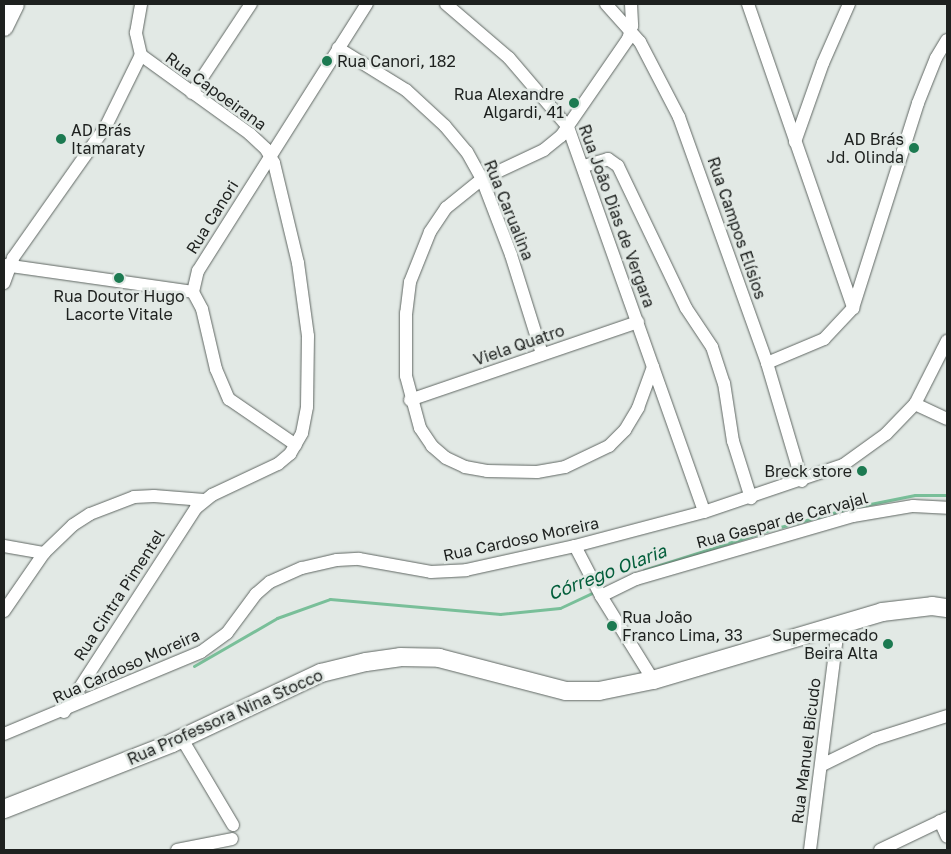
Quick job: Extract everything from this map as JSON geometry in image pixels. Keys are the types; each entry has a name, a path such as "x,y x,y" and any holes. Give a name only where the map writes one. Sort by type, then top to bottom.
{"street":[{"path":"4,27 15,4"},
{"path":"4,283 6,265 106,126 141,55 136,33 141,4"},
{"path":"192,92 251,4"},
{"name":"Rua Canori","path":"193,292 198,270 367,4"},
{"name":"Rua João Dias de Vergara","path":"446,4 509,58 568,127 584,166 704,512"},
{"name":"Rua Campos Elísios","path":"606,4 632,32 648,55 679,117 767,363 802,481"},
{"path":"630,4 632,32 568,127 544,150 482,179 446,208 418,256 406,313 406,376 410,400 432,446 446,458 465,467 487,471 537,472 565,467 609,446 625,430 638,408 653,367"},
{"path":"748,4 853,308"},
{"path":"795,142 820,70 849,4"},
{"path":"767,363 824,340 853,308 918,103 947,40"},
{"name":"Rua Carualina","path":"338,48 387,76 432,112 466,152 482,179 511,255 542,354"},
{"name":"Rua Capoeirana","path":"141,55 250,134 270,154"},
{"name":"Rua Cintra Pimentel","path":"64,712 183,526 204,500 278,464 296,445 307,407 308,336 289,215 270,154"},
{"path":"584,166 608,159 618,166 649,225 686,308 712,347 724,383 733,441 751,498"},
{"path":"6,265 193,292 205,317 216,369 230,399 296,445"},
{"name":"Viela Quatro","path":"410,400 638,322"},
{"name":"Rua Cardoso Moreira","path":"4,734 64,712 208,648 227,633 256,594 270,582 302,568 337,560 359,559 447,573 575,546 704,512 802,481 843,465 866,450 915,404 947,341"},
{"path":"915,404 947,419"},
{"path":"4,610 44,553 73,525 110,505 154,496 204,500"},
{"name":"Rua Gaspar de Carvajal","path":"600,594 636,579 853,516 913,506 947,508"},
{"path":"4,546 44,553"},
{"path":"575,546 600,594 653,680"},
{"name":"Rua Professora Nina Stocco","path":"4,810 182,739 321,673 400,658 458,661 574,692 614,689 653,680 838,627 882,612 932,606 947,608"},
{"name":"Rua Manuel Bicudo","path":"810,850 838,627"},
{"path":"822,765 876,739 947,716"},
{"path":"182,739 233,825"},
{"path":"880,850 944,819 947,838"},
{"path":"177,850 232,839"}],"waterway":[{"name":"Córrego Olaria","path":"644,570 769,530 855,507 915,495 947,495"},
{"name":"Córrego Olaria","path":"194,666 277,618 330,599 500,614 560,608 594,592"}],"place":[{"name":"Rua Canori, 182","path":"327,61"},
{"name":"Rua Alexandre Algardi, 41","path":"574,103"},
{"name":"AD Brás Itamaraty","path":"61,139"},
{"name":"AD Brás Jd. Olinda","path":"914,148"},
{"name":"Rua Doutor Hugo Lacorte Vitale","path":"119,278"},
{"name":"Breck store","path":"862,471"},
{"name":"Rua João Franco Lima, 33","path":"612,626"},
{"name":"Supermecado Beira Alta","path":"888,644"}]}
